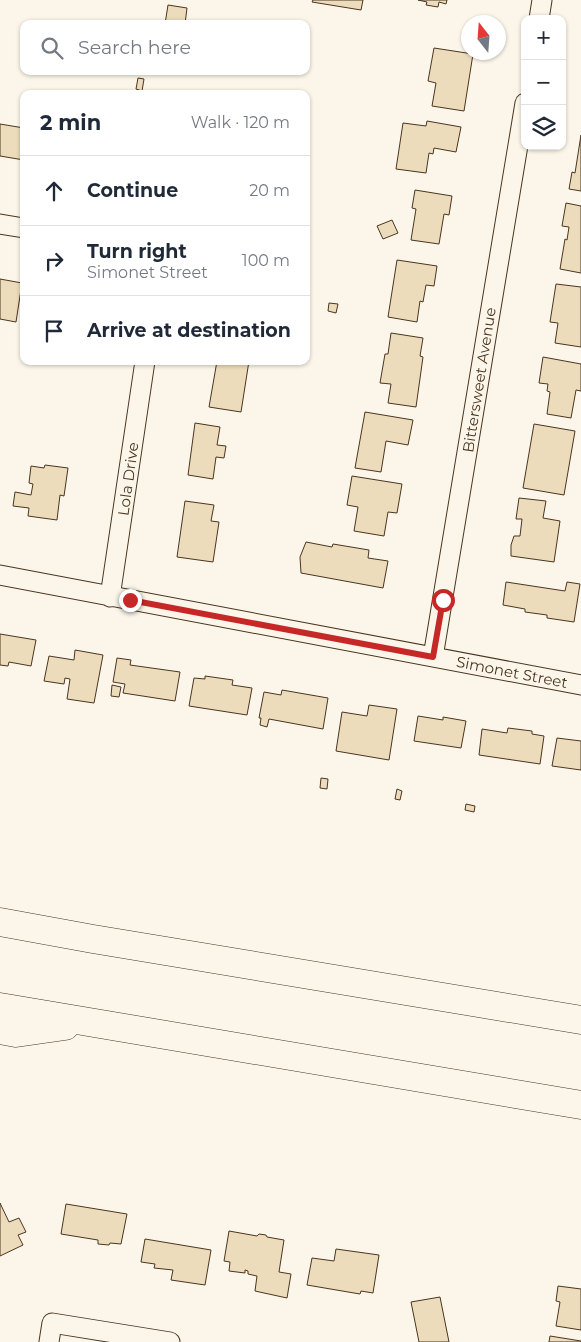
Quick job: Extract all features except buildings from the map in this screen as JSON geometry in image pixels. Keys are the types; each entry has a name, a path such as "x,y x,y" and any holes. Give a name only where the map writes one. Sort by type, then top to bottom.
{"highway":[{"path":"0,922 581,1020"},
{"path":"0,1007 581,1105"},
{"path":"0,1030 16,1033 89,1022"}],"street":[{"path":"540,15 542,0"},
{"name":"Bittersweet Avenue","path":"433,657 525,105"},
{"path":"0,224 20,227"},
{"name":"Lola Drive","path":"110,597 144,365"},
{"name":"Simonet Street","path":"0,575 581,685"},
{"path":"49,1342 52,1323 170,1342"}],"route":[{"path":"130,600 433,657 443,600"}]}
